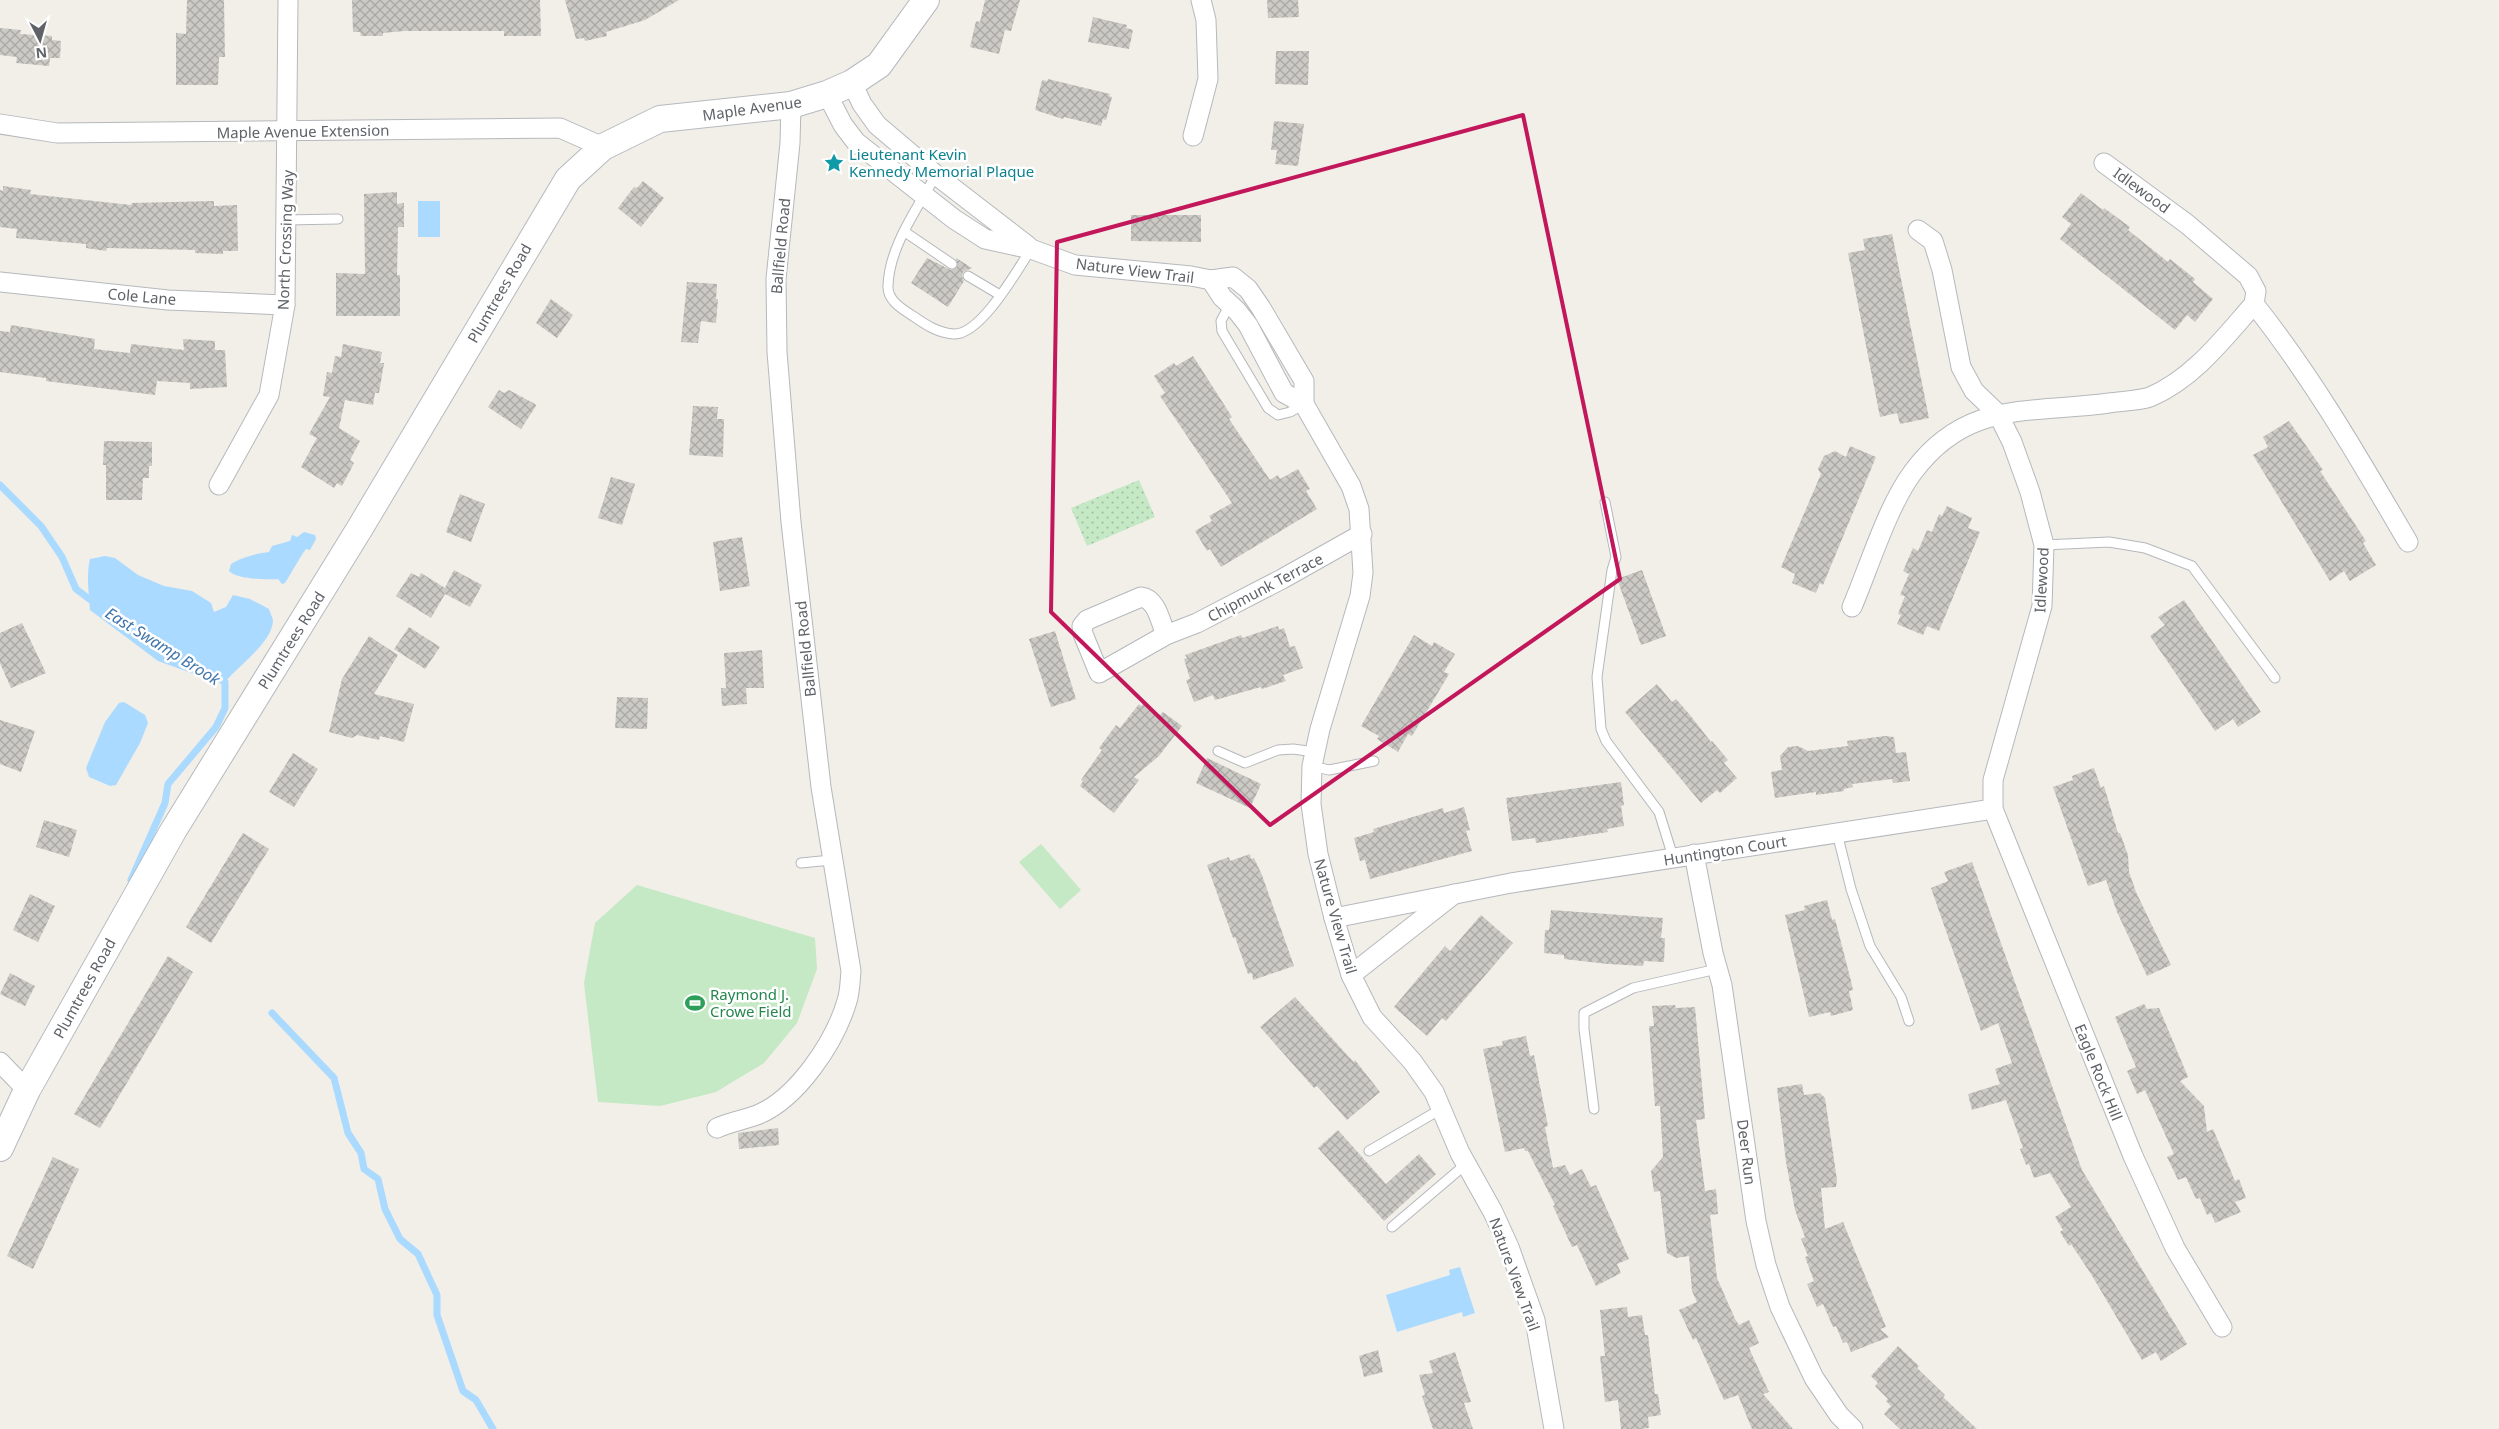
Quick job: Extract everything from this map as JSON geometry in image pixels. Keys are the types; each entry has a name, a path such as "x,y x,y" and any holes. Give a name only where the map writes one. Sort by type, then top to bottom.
{"main road":[{"name":"Maple Avenue","path":"603,147 660,119 790,105 827,94 852,83 879,65 926,0"},
{"name":"Plumtrees Road","path":"0,1148 27,1090 173,831 360,528 568,179 603,147"}],"street":[{"name":"North Crossing Way","path":"219,485 269,395 285,305 288,0"},
{"path":"1193,136 1208,79 1206,20 1201,0"},
{"name":"Nature View Trail","path":"852,83 862,104 877,125 936,175 1031,249"},
{"name":"Nature View Trail","path":"827,94 843,125 856,142 924,196 985,239 1031,249 1075,264 1192,276 1211,280 1233,277 1248,288 1304,381 1304,404 1351,486 1359,510 1362,534 1363,573 1360,596 1313,759 1311,804 1318,854 1351,975 1372,1017 1412,1061 1434,1092 1466,1164 1493,1212 1509,1247 1535,1320 1554,1429"},
{"name":"Ballfield Road","path":"717,1128 757,1115 782,1100 810,1070 833,1037 847,1000 851,971 831,860 821,787 791,522 776,352 776,279 790,143 790,105"},
{"name":"Maple Avenue Extension","path":"0,124 57,133 560,128 603,147"},
{"name":"Idlewood","path":"2104,163 2187,224 2248,276 2256,291 2254,304 2290,350 2334,417 2408,542"},
{"name":"Idlewood","path":"1918,230 1933,241 1942,270 1961,367 1974,391 1998,414 2012,442 2030,492 2044,545 2042,606 1994,780 1993,809"},
{"name":"Nature View Trail","path":"1211,280 1248,325 1284,393 1304,404"},
{"name":"Cole Lane","path":"0,282 168,300 285,305"},
{"path":"1852,607 1896,502 1913,472 1941,443 1967,424 1998,414 2149,397 2190,372 2224,339 2254,304"},
{"name":"Chipmunk Terrace","path":"1166,635 1153,602 1148,598 1141,597 1087,620 1082,626 1083,634 1099,673 1166,635 1214,614 1362,534"},
{"name":"Huntington Court","path":"1334,918 1457,892 1673,857 1993,809"},
{"name":"Eagle Rock Hill","path":"1993,809 2133,1156 2175,1248 2222,1327"},
{"name":"Deer Run","path":"1694,854 1717,969 1740,1104 1756,1221 1766,1265 1780,1307 1814,1378 1839,1416 1853,1429"},
{"name":"Huntington Court","path":"1351,975 1457,892"},
{"path":"0,1062 27,1090"}],"lane":[{"path":"936,175 905,232 889,269 888,289 897,306 932,329 956,334 972,328 1000,295 1031,249"},
{"path":"286,220 338,219"},
{"path":"905,232 952,264"},
{"path":"968,276 1000,295"},
{"path":"1230,304 1221,321 1222,331 1268,408 1278,414 1290,412 1304,404"},
{"path":"1605,502 1616,557 1612,570 1597,677 1598,715 1606,741 1659,812 1673,857"},
{"path":"2044,545 2108,542 2145,548 2192,566 2274,678"},
{"path":"1218,751 1245,763 1278,750 1293,749 1329,770 1374,761"},
{"path":"1837,833 1851,889 1870,946 1901,997 1909,1021"},
{"path":"801,863 831,860"},
{"path":"1594,1109 1584,1013 1633,988 1717,969"},
{"path":"1369,1150 1441,1109"},
{"path":"1392,1227 1466,1164"}],"highlighted area":[{"path":"1523,115 1620,579 1270,825 1051,612 1057,242"}],"green space":[{"path":"1139,480 1155,517 1087,546 1071,508"},
{"path":"1041,844 1081,890 1060,909 1019,862"},
{"name":"Raymond J. Crowe Field","path":"637,885 815,938 817,969 797,1023 764,1063 716,1092 660,1106 598,1102 584,983 595,923"}],"water":[{"path":"418,201 440,201 440,237 418,237"},
{"path":"304,532 315,535 316,539 310,550 306,549 303,553 285,583 282,584 278,579 238,576 229,571 231,564 249,556 269,552 272,546 290,541 292,535 297,537"},
{"path":"105,556 115,558 138,575 164,586 192,591 211,603 214,612 226,607 233,595 250,599 269,609 273,620 267,637 225,682 208,679 158,661 90,610 88,578 90,559"},
{"path":"124,702 145,715 148,723 140,743 116,785 110,786 89,777 86,768 105,722 119,703"},
{"path":"1460,1267 1475,1313 1463,1317 1462,1312 1397,1332 1386,1295 1450,1275 1449,1270"}],"building":[{"path":"187,0 224,0 225,57 219,57 218,85 176,85 176,33 186,34"},
{"path":"352,0 540,0 541,36 504,36 504,31 404,31 383,33 383,36 361,36 360,32 353,32"},
{"path":"565,0 679,0 645,20 606,32 607,36 585,41 584,38 576,39"},
{"path":"985,0 1020,0 1011,31 1005,30 999,54 970,47 976,21 980,22"},
{"path":"1267,0 1298,0 1299,17 1268,18"},
{"path":"1093,17 1127,25 1126,28 1133,30 1129,49 1088,42"},
{"path":"0,28 21,30 20,34 52,36 52,40 61,41 60,58 50,58 49,66 16,63 17,57 0,55"},
{"path":"1276,51 1309,51 1308,85 1275,84"},
{"path":"1048,79 1110,94 1109,96 1112,97 1106,120 1103,119 1101,126 1064,117 1063,119 1035,110 1042,80 1047,81"},
{"path":"1274,121 1304,124 1298,166 1275,164 1277,150 1271,150"},
{"path":"643,181 664,198 641,227 618,208 634,187 637,188"},
{"path":"3,186 31,190 30,194 131,205 132,203 214,201 214,206 237,205 238,251 223,251 223,254 195,253 195,250 107,248 106,251 86,248 86,244 16,238 17,229 0,227 0,190 3,191"},
{"path":"397,192 397,204 404,203 404,227 398,227 397,275 400,275 400,316 336,316 336,273 365,274 364,194"},
{"path":"2081,193 2130,227 2128,230 2168,262 2170,259 2195,279 2193,282 2213,299 2195,322 2187,315 2175,330 2060,239 2071,224 2062,217"},
{"path":"1131,215 1201,215 1201,242 1131,241"},
{"path":"1892,234 1929,418 1900,424 1897,413 1880,417 1848,253 1865,250 1863,239"},
{"path":"927,258 951,270 957,267 956,258 972,268 963,272 964,281 948,307 911,283"},
{"path":"687,282 717,284 716,323 701,321 698,343 681,342"},
{"path":"551,299 573,315 557,338 536,323"},
{"path":"11,325 95,339 94,349 130,353 131,344 184,350 183,339 215,341 215,350 225,350 227,387 190,389 190,383 157,381 155,395 46,381 46,378 0,372 0,331 10,332"},
{"path":"343,344 382,352 380,363 384,363 379,393 375,393 373,405 345,400 339,428 360,441 350,460 354,463 342,486 337,483 334,488 301,467 317,438 309,434 330,397 323,396 327,372 332,373 335,356 341,357"},
{"path":"1193,356 1232,417 1229,419 1270,480 1278,475 1280,479 1298,469 1310,489 1306,491 1317,509 1221,567 1210,549 1207,551 1195,531 1212,521 1209,516 1232,503 1160,396 1165,393 1154,376 1174,363 1176,366"},
{"path":"499,390 504,393 509,390 535,404 536,406 521,429 488,407"},
{"path":"693,406 718,407 717,419 724,419 723,457 689,455"},
{"path":"2289,421 2323,470 2320,471 2366,541 2363,543 2376,565 2350,581 2344,571 2330,581 2253,455 2268,447 2263,437"},
{"path":"104,441 152,442 152,466 149,466 149,478 143,478 142,500 106,500 106,465 103,465"},
{"path":"1850,446 1876,457 1823,585 1820,583 1816,593 1792,583 1795,574 1781,567 1821,474 1818,469 1824,456 1835,451 1846,457"},
{"path":"611,477 635,484 622,525 598,518"},
{"path":"460,494 485,504 471,542 446,532"},
{"path":"1947,506 1972,518 1968,528 1980,532 1939,631 1927,626 1923,635 1897,624 1901,615 1898,614 1905,596 1900,595 1909,574 1903,571 1913,548 1918,551 1927,530 1932,532 1939,514 1942,516"},
{"path":"742,537 750,586 720,591 713,542"},
{"path":"454,570 482,585 470,607 445,594 431,618 396,596 411,573 419,577 421,573 445,588"},
{"path":"1642,570 1666,636 1641,645 1617,579"},
{"path":"2184,600 2261,712 2238,727 2233,719 2215,731 2150,636 2165,625 2158,617"},
{"path":"22,623 46,673 11,688 0,663 0,633"},
{"path":"1278,626 1279,630 1284,628 1290,647 1295,646 1303,668 1283,675 1286,681 1262,689 1261,687 1215,700 1213,695 1194,702 1186,680 1190,679 1184,659 1187,658 1185,655 1241,635 1242,638"},
{"path":"409,627 440,647 425,669 394,649"},
{"path":"1055,631 1076,699 1051,707 1029,639"},
{"path":"1414,635 1432,646 1434,642 1455,654 1444,672 1449,674 1412,736 1408,734 1398,752 1377,739 1379,736 1361,726"},
{"path":"369,636 398,655 374,694 414,704 404,742 380,736 379,740 357,735 352,738 329,732 342,679"},
{"path":"762,650 764,688 746,688 747,704 722,706 721,688 726,688 724,653"},
{"path":"1657,684 1672,702 1676,699 1690,715 1728,760 1724,763 1737,778 1720,793 1717,790 1701,803 1625,712"},
{"path":"617,697 648,698 647,729 615,728"},
{"path":"1144,703 1160,715 1163,712 1182,726 1159,756 1134,777 1139,780 1114,813 1080,786 1083,781 1081,780 1102,750 1099,748 1116,725 1120,728 1139,704 1141,706"},
{"path":"0,720 35,731 21,772 0,764"},
{"path":"1885,736 1894,737 1896,753 1906,752 1910,781 1893,783 1892,779 1852,784 1853,787 1844,789 1844,791 1816,795 1816,792 1775,798 1771,772 1782,770 1780,756 1788,747 1798,746 1808,751 1848,746 1847,741"},
{"path":"293,753 318,769 294,807 269,792"},
{"path":"1207,758 1261,784 1250,808 1196,783"},
{"path":"2094,768 2101,788 2104,786 2118,833 2120,833 2128,855 2129,872 2136,892 2171,965 2147,976 2117,912 2106,880 2088,886 2053,787 2073,780 2072,776"},
{"path":"1621,782 1624,805 1621,806 1624,826 1607,829 1608,832 1536,843 1535,838 1512,841 1506,798"},
{"path":"1464,807 1470,830 1466,831 1472,851 1370,879 1365,860 1360,861 1354,838 1374,832 1373,829 1443,808 1444,813"},
{"path":"44,820 77,830 69,857 36,847"},
{"path":"243,833 269,849 211,943 186,927"},
{"path":"1250,854 1251,859 1254,858 1262,875 1294,966 1253,980 1252,973 1248,974 1235,937 1233,938 1207,865 1229,857 1230,861"},
{"path":"1972,862 2082,1170 2187,1344 2161,1361 2156,1352 2142,1360 2091,1274 2071,1244 2069,1246 2060,1232 2063,1230 2055,1217 2071,1207 2050,1173 2034,1178 2029,1164 2026,1165 2020,1149 2023,1148 2006,1100 1972,1110 1968,1094 2000,1084 1995,1069 2012,1063 1998,1023 1981,1031 1931,888 1948,881 1944,872"},
{"path":"30,894 55,906 38,942 13,930"},
{"path":"1827,900 1832,920 1835,919 1850,977 1853,990 1849,991 1853,1010 1831,1016 1830,1012 1809,1017 1785,915 1805,910 1804,906"},
{"path":"1551,910 1663,918 1661,938 1665,938 1664,962 1644,961 1643,966 1608,964 1564,959 1564,955 1544,953 1545,930 1549,930"},
{"path":"1481,915 1513,943 1446,1021 1442,1018 1427,1036 1394,1007 1445,946 1450,951"},
{"path":"168,956 193,972 100,1128 74,1114"},
{"path":"10,973 35,986 25,1006 0,994"},
{"path":"1295,997 1348,1056 1354,1062 1355,1060 1380,1092 1347,1120 1317,1086 1314,1088 1260,1027"},
{"path":"2144,1004 2147,1009 2159,1008 2188,1077 2180,1081 2204,1106 2207,1132 2213,1129 2235,1181 2239,1179 2246,1198 2235,1202 2241,1212 2215,1223 2211,1213 2207,1215 2200,1198 2196,1199 2186,1177 2178,1180 2167,1157 2174,1154 2145,1090 2137,1094 2127,1071 2136,1067 2115,1017"},
{"path":"1675,1005 1676,1008 1695,1007 1705,1119 1696,1120 1705,1191 1716,1189 1718,1214 1710,1215 1717,1278 1735,1319 1739,1325 1749,1320 1759,1343 1749,1348 1769,1392 1763,1394 1793,1429 1752,1429 1738,1395 1724,1400 1696,1338 1693,1340 1679,1310 1697,1302 1692,1291 1689,1256 1676,1258 1667,1253 1660,1191 1654,1192 1651,1171 1663,1157 1660,1106 1655,1106 1649,1026 1654,1026 1652,1006"},
{"path":"1526,1036 1530,1056 1534,1055 1548,1126 1545,1127 1553,1168 1565,1165 1570,1175 1582,1169 1591,1187 1596,1185 1629,1259 1617,1264 1621,1273 1596,1286 1577,1245 1572,1247 1553,1206 1555,1205 1528,1151 1525,1151 1524,1148 1505,1152 1483,1049 1503,1045 1502,1041"},
{"path":"1802,1084 1804,1095 1820,1093 1825,1098 1837,1180 1836,1187 1821,1188 1825,1229 1843,1222 1886,1327 1880,1329 1889,1337 1851,1352 1847,1342 1843,1343 1836,1326 1833,1327 1823,1304 1817,1307 1807,1284 1814,1281 1805,1257 1808,1256 1801,1239 1805,1237 1795,1210 1786,1162 1777,1088"},
{"path":"778,1128 779,1145 739,1149 738,1133"},
{"path":"1338,1130 1386,1184 1419,1154 1436,1174 1384,1221 1318,1148"},
{"path":"53,1157 79,1169 33,1269 7,1256"},
{"path":"1627,1307 1628,1317 1642,1315 1645,1335 1648,1335 1655,1394 1658,1394 1661,1415 1648,1417 1649,1428 1621,1429 1618,1400 1605,1402 1600,1356 1605,1356 1600,1310"},
{"path":"1898,1346 1919,1366 1917,1368 1945,1395 1943,1397 1977,1429 1900,1429 1884,1414 1891,1406 1886,1401 1888,1399 1875,1386 1878,1383 1871,1376"},
{"path":"1378,1350 1383,1372 1364,1377 1359,1356"},
{"path":"1455,1352 1471,1402 1464,1403 1473,1429 1433,1429 1422,1396 1425,1395 1419,1375 1433,1373 1429,1361"}],"waterway":[{"name":"East Swamp Brook","path":"0,485 41,526 62,557 76,589 96,604"},
{"name":"East Swamp Brook","path":"131,880 165,803 168,784 216,727 225,708 225,682 218,678"},
{"name":"East Swamp Brook","path":"272,1013 334,1078 348,1133 361,1153 364,1169 378,1179 385,1209 400,1239 418,1254 437,1295 437,1315 463,1391 476,1400 493,1429"}],"place":[{"name":"Lieutenant Kevin Kennedy Memorial Plaque","path":"834,163"},
{"name":"Raymond J. Crowe Field","path":"695,1003"}]}
